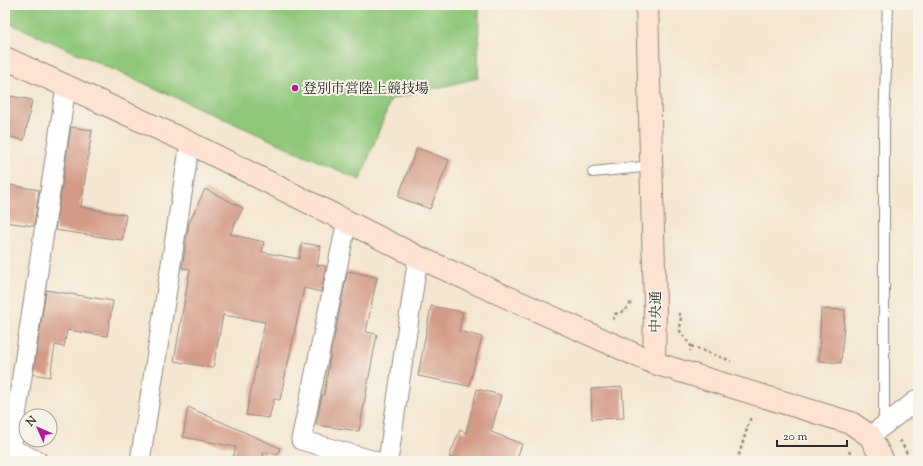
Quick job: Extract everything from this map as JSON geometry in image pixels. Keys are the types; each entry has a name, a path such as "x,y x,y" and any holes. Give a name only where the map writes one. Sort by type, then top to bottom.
{"street":[{"name":"中央通","path":"646,5 652,166 655,307 654,363"},
{"path":"5,58 190,143 418,257 654,363 852,424 877,430"},
{"path":"38,461 8,448 66,87"},
{"path":"140,461 190,143"},
{"path":"347,221 301,440 375,461"},
{"path":"388,461 418,257"},
{"path":"877,430 918,399"},
{"path":"877,430 883,461"}],"lane":[{"path":"877,430 888,5"},
{"path":"593,172 652,166"}],"path":[{"path":"737,461 752,412"}],"green space":[{"name":"登別市営陸上競技場","path":"5,5 479,5 478,78 391,99 360,180 5,21"}],"building":[{"path":"5,95 32,100 24,140 5,136"},
{"path":"71,127 92,130 81,207 126,215 122,240 55,230"},
{"path":"417,148 449,160 430,209 398,197"},
{"path":"5,184 39,190 34,226 5,222"},
{"path":"205,189 243,208 230,234 264,242 262,252 299,259 302,243 321,246 317,265 326,266 321,292 304,288 280,400 274,399 269,418 246,415 265,322 223,315 213,368 174,361 190,269 182,268 189,223"},
{"path":"348,271 377,277 366,332 377,334 359,431 316,425 322,395 324,395 330,357"},
{"path":"46,290 113,301 107,336 67,330 64,347 55,345 50,377 33,374"},
{"path":"431,306 463,312 459,331 482,337 469,386 418,376"},
{"path":"821,309 845,310 841,363 819,361"},
{"path":"622,387 624,418 592,419 591,389"},
{"path":"477,389 501,395 491,432 522,444 516,461 459,461 449,457 460,430 466,433"},
{"path":"188,407 280,448 278,455 264,452 262,461 232,461 236,447 183,437"}],"place":[{"name":"登別市営陸上競技場","path":"295,88"}]}
